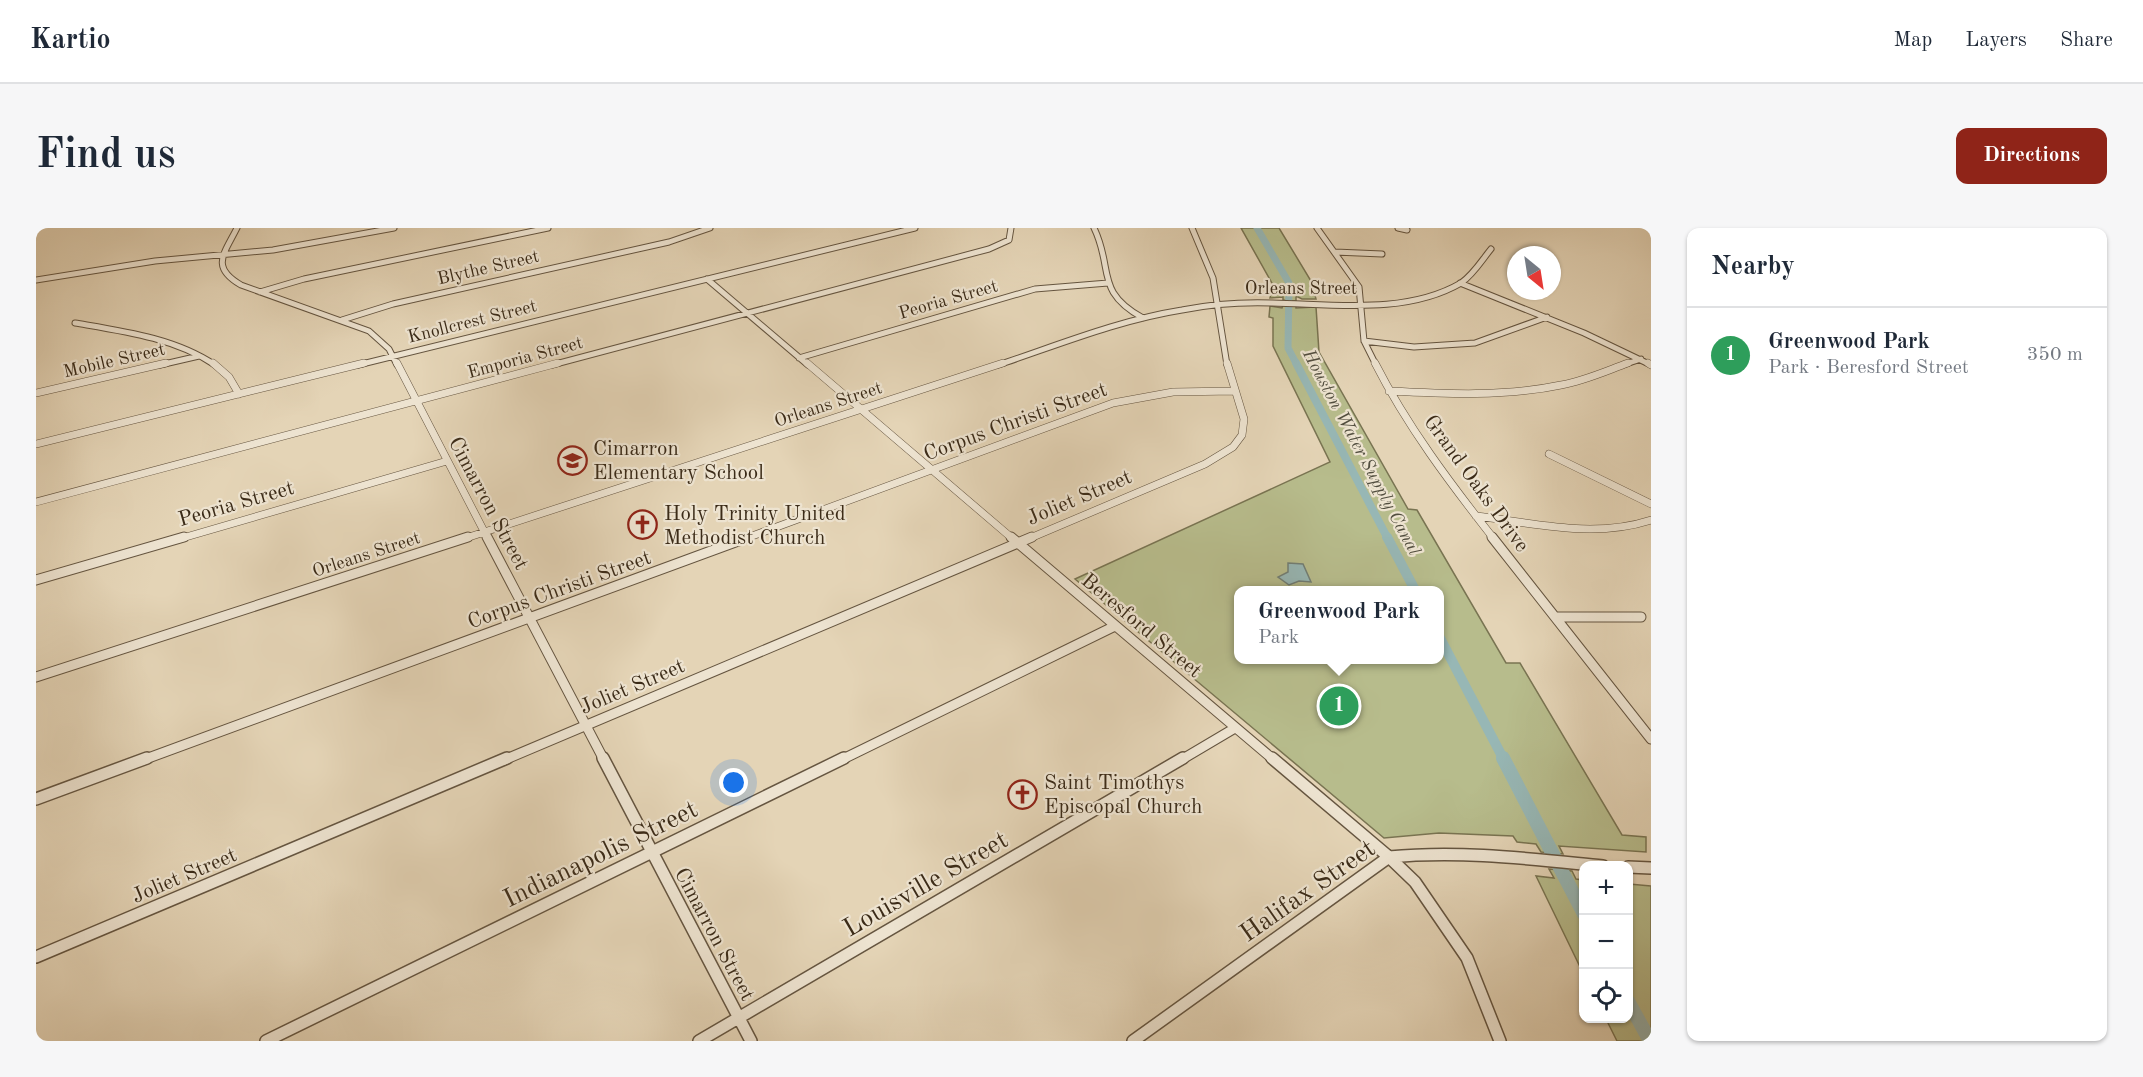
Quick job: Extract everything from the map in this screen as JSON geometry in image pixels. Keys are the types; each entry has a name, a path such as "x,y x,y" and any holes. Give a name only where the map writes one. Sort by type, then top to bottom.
{"street":[{"path":"225,255 237,228"},
{"path":"36,280 124,265 308,244 394,228"},
{"path":"260,292 304,279 548,228"},
{"name":"Blythe Street","path":"342,320 393,304 669,242 710,228"},
{"name":"Knollcrest Street","path":"36,444 915,228"},
{"name":"Emporia Street","path":"36,502 989,249 1009,240 1011,228"},
{"path":"1094,228 1100,237 1108,284 1115,299 1143,318"},
{"path":"1192,228 1209,267 1224,355 1234,391"},
{"name":"Grand Oaks Drive","path":"1317,228 1359,287 1364,341 1389,391 1424,445 1476,516 1648,730 1651,739"},
{"path":"1398,228 1407,230"},
{"name":"Orleans Street","path":"36,677 1143,318 1166,312 1217,305 1281,302 1361,304 1427,296 1460,283 1472,274 1491,249"},
{"path":"1335,252 1382,254"},
{"name":"Cimarron Street","path":"225,255 220,267 226,277 260,292 342,320 369,331 381,339 416,401 751,1041"},
{"name":"Beresford Street","path":"707,279 1389,857 1415,882 1467,958 1500,1041"},
{"path":"1460,283 1547,317 1651,365"},
{"name":"Peoria Street","path":"799,358 1035,289 1078,284 1108,284"},
{"path":"1364,341 1414,347 1475,343 1547,317"},
{"path":"75,323 143,335 199,356 226,373 236,384 239,394"},
{"name":"Mobile Street","path":"36,393 199,356"},
{"path":"1389,391 1478,394 1539,389 1566,384 1641,359"},
{"name":"Corpus Christi Street","path":"36,799 1136,396 1199,389 1234,391"},
{"name":"Joliet Street","path":"36,957 1205,464 1226,453 1238,442 1245,429 1234,391"},
{"path":"1549,454 1651,504"},
{"name":"Peoria Street","path":"36,580 447,461"},
{"path":"1476,516 1566,529 1593,530 1643,524 1651,520"},
{"path":"1555,616 1641,617"},
{"name":"Indianapolis Street","path":"266,1041 1115,626"},
{"name":"Louisville Street","path":"699,1041 1235,728"},
{"name":"Halifax Street","path":"1133,1041 1389,857 1433,853 1579,863"},
{"path":"1633,867 1651,868"}],"green space":[{"path":"1241,228 1279,228 1311,281 1316,299 1302,299 1296,296 1296,301 1283,300 1283,297 1270,298 1273,285"},
{"path":"1270,306 1316,307 1319,352 1408,509 1417,510 1506,663 1520,663 1622,835 1646,837 1646,852 1559,846 1563,854 1541,852 1536,844 1517,842 1513,836 1439,833 1384,838 1075,579 1330,462 1273,346 1273,318 1269,317"},
{"path":"1549,869 1572,871 1576,879 1579,879 1579,965 1536,876 1554,878"},
{"path":"1633,884 1651,886 1651,1041 1617,1041 1608,1023 1633,1023"}],"water":[{"path":"1288,563 1303,564 1311,582 1299,581 1289,585 1278,577 1288,572"}],"waterway":[{"name":"Houston Water Supply Canal","path":"1257,228 1289,283 1288,348 1297,365"},
{"name":"Houston Water Supply Canal","path":"1296,363 1388,539"},
{"name":"Houston Water Supply Canal","path":"1387,537 1413,586"},
{"name":"Houston Water Supply Canal","path":"1444,646 1504,760"},
{"name":"Houston Water Supply Canal","path":"1503,758 1579,904"},
{"name":"Houston Water Supply Canal","path":"1633,1010 1650,1041"}],"place":[{"name":"Cimarron Elementary School","path":"572,460"},
{"name":"Holy Trinity United Methodist Church","path":"643,525"},
{"name":"Greenwood Park","path":"1339,706"},
{"name":"Saint Timothys Episcopal Church","path":"1023,794"}]}
